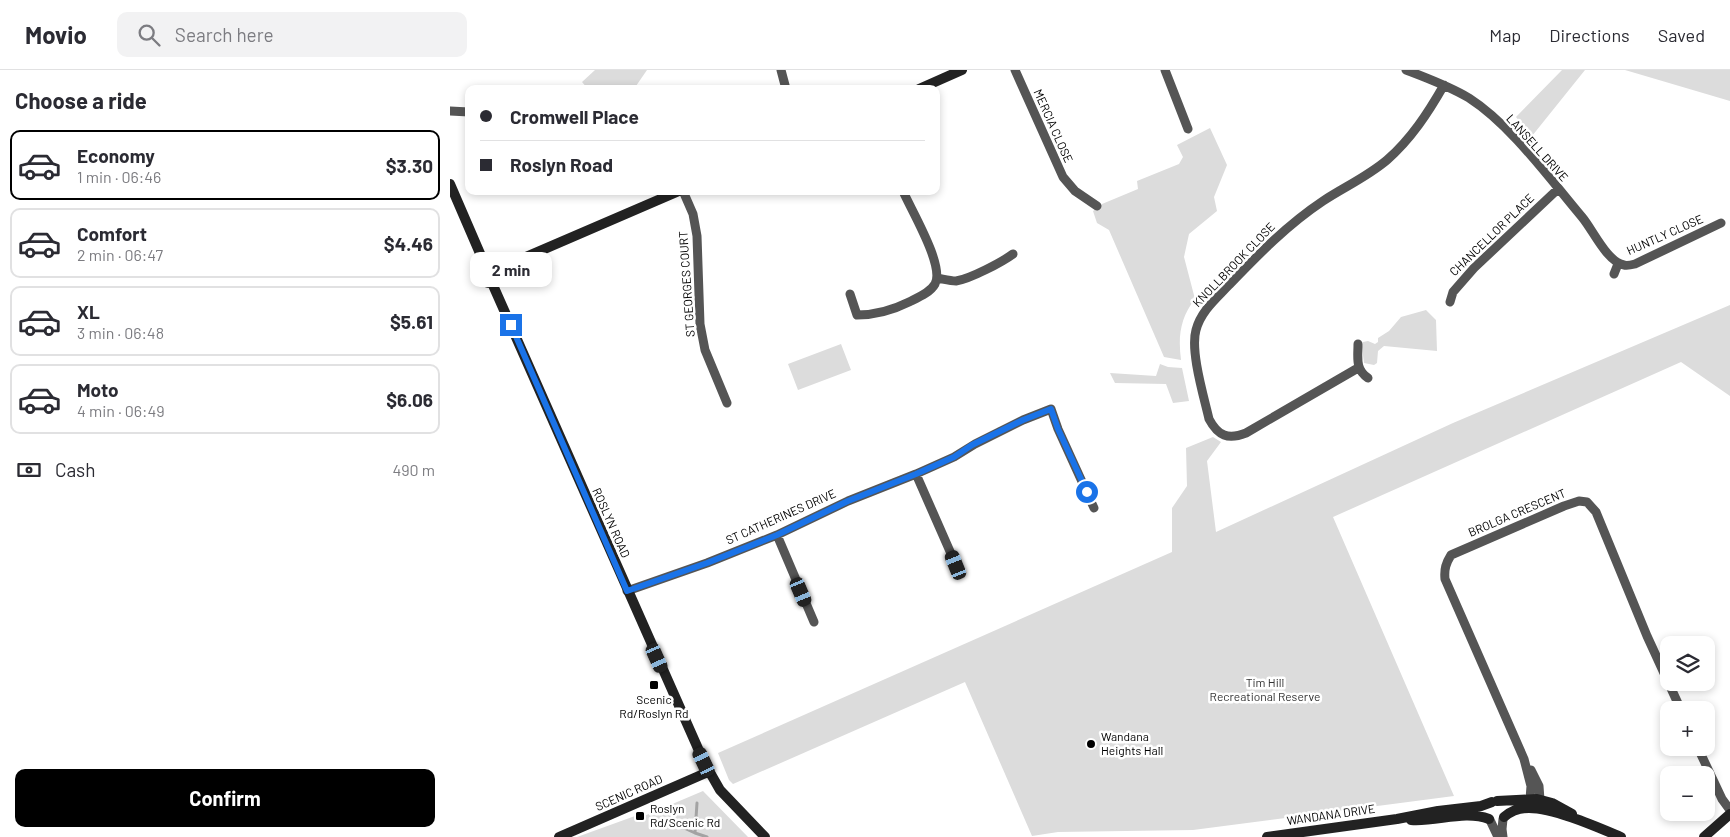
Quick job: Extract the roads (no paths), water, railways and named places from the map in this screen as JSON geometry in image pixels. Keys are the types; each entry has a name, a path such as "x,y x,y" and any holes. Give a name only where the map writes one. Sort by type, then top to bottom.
{"street":[{"path":"781,70 785,85"},
{"path":"928,85 962,70"},
{"name":"MERCIA CLOSE","path":"1016,70 1063,177 1075,191 1097,206"},
{"path":"1165,70 1188,129"},
{"name":"LANSELL DRIVE","path":"1406,70 1444,85 1483,108 1522,147 1586,222 1618,264"},
{"name":"KNOLLBROOK CLOSE","path":"1358,368 1246,433 1229,436 1214,428 1210,419 1195,354 1195,331 1204,311 1280,234 1323,201 1387,160 1425,118 1444,85"},
{"path":"450,111 465,112"},
{"path":"450,184 485,265"},
{"name":"CHANCELLOR PLACE","path":"1450,302 1453,292 1474,268 1558,189"},
{"path":"498,270 670,195"},
{"name":"ST GEORGES COURT","path":"685,195 693,214 697,236 702,337 709,362 727,403"},
{"path":"850,294 858,319 905,304 932,288 937,278 936,269 928,244 905,195"},
{"name":"HUNTLY CLOSE","path":"1618,264 1626,266 1635,264 1721,223"},
{"path":"937,278 952,281 964,279 1005,260 1013,254"},
{"path":"492,264 498,270 499,276 492,283 486,283 480,276 481,270 485,265 492,264"},
{"path":"1614,274 1618,264"},
{"name":"ROSLYN ROAD","path":"492,283 708,772"},
{"path":"1358,344 1358,368 1368,378"},
{"name":"ST CATHERINES DRIVE","path":"627,591 707,563 777,535 848,501 954,457 972,445 1023,420 1051,409 1058,429 1094,508"},
{"path":"916,474 956,565"},
{"name":"BROLGA CRESCENT","path":"1534,802 1524,759 1445,579 1447,563 1452,555 1579,501 1587,502 1596,512 1647,636 1677,701"},
{"path":"777,535 814,622"},
{"path":"1702,756 1722,799 1730,810"},
{"path":"708,772 720,790 765,837"},
{"name":"SCENIC ROAD","path":"559,837 708,772"},
{"path":"1498,837 1486,814 1486,808 1494,801 1503,803 1506,807 1502,829 1503,837"},
{"name":"WANDANA DRIVE","path":"1267,837 1481,806 1494,801 1534,802 1555,805 1621,837"},
{"name":"WANDANA DRIVE","path":"1398,819 1430,820 1470,815 1497,822 1534,802"},
{"path":"1704,837 1730,814"}],"waterway":[{"path":"697,803 695,833 707,837"},
{"path":"684,828 695,833"}],"place":[{"name":"Scenic Rd/Roslyn Rd","path":"654,685"},
{"name":"Wandana Heights Hall","path":"1091,744"},
{"name":"Roslyn Rd/Scenic Rd","path":"640,816"}],"park label":[{"name":"Tim Hill Recreational Reserve","path":"1265,690"}]}
